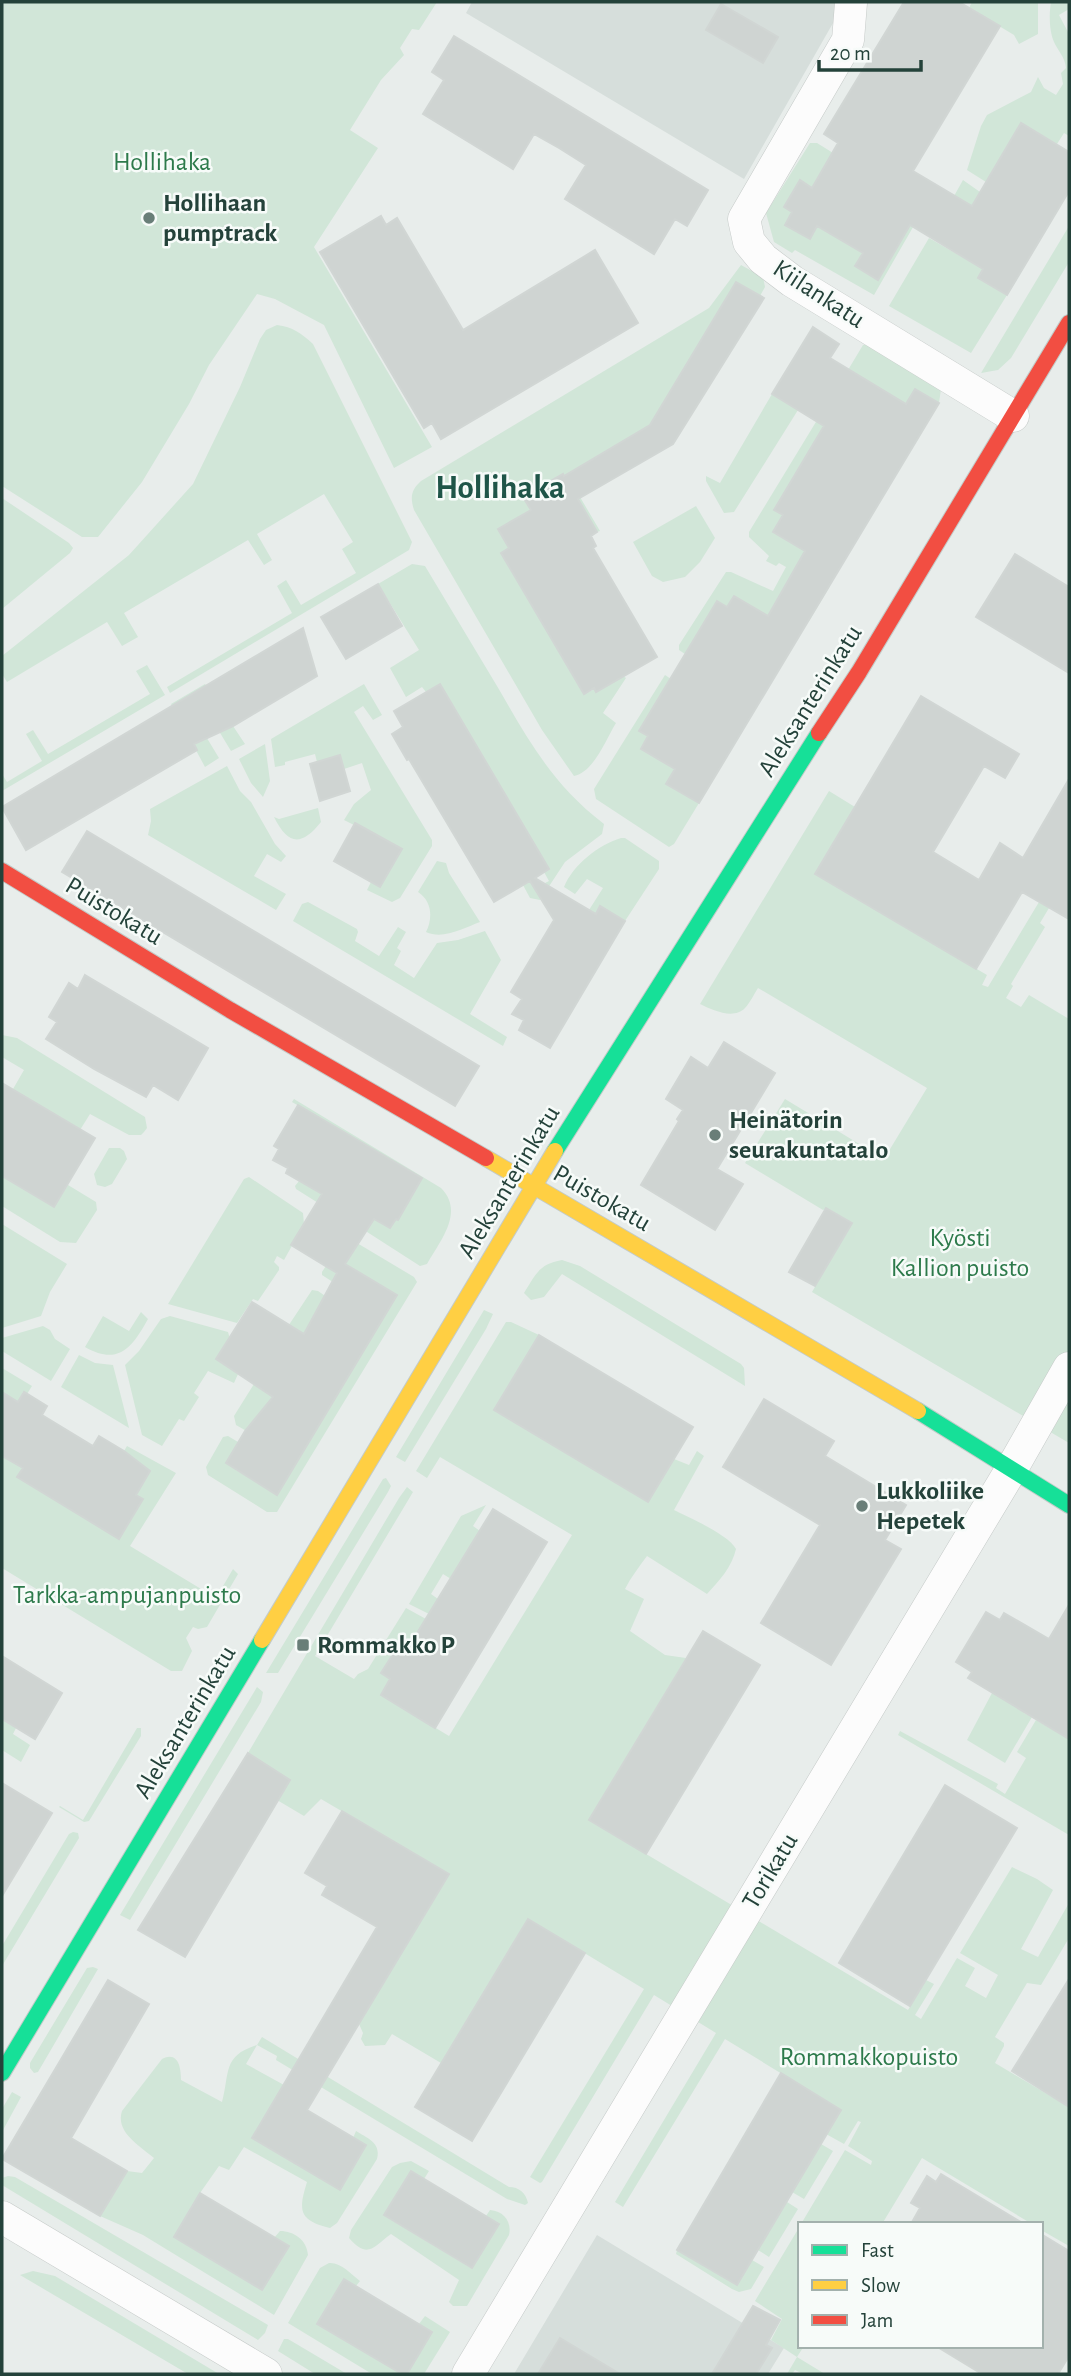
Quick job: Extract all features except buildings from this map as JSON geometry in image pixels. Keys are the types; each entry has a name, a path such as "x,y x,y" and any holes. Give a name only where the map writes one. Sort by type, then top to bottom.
{"street":[{"name":"Kiilankatu","path":"851,3 848,40 744,219 749,242 763,259 792,281 1013,416"},
{"name":"Aleksanterinkatu","path":"2,2073 574,1121 859,672 1069,323"},
{"name":"Puistokatu","path":"2,871 263,1029 964,1439 1069,1505"},
{"name":"Torikatu","path":"468,2374 1011,1470 1069,1367"},
{"path":"2,2217 266,2374"}],"shaded area":[{"path":"472,2 845,2 744,179 466,13"},
{"path":"597,2235 784,2348 768,2374 514,2374"}],"green space":[{"name":"Hollihaka","path":"2,2 437,2 419,30 412,29 400,48 404,55 381,80 350,130 378,148 314,247 432,447 394,468 324,325 275,299 257,294 209,365 142,482 98,537 82,537 2,486"},
{"path":"972,2 1038,2 1038,34 1019,44 1014,35 969,8"},
{"path":"1051,2 1069,2 1069,9 1059,15 1069,34 1069,136 1064,133 1057,144 1021,123 986,182 967,170 987,115 1031,92 1038,77 1044,88 1056,95 1063,84 1061,73 1066,68 1051,33"},
{"path":"810,143 817,143 862,171 812,188 800,180 784,206 792,212 785,225 810,239 817,226 863,253 855,266 878,280 910,224 924,208 874,295 795,250 792,253 774,242 766,213"},
{"path":"963,180 980,192 951,240 935,230"},
{"path":"1069,226 1069,262 1011,358 998,370 981,373"},
{"path":"929,238 983,269 978,278 1007,295 971,353 889,306"},
{"path":"741,265 763,277 765,287 760,296 736,283 656,415 655,422 586,464 580,497 600,531 597,532 562,474 523,497 531,510 509,548 501,553 584,694 623,676 626,678 603,713 616,723 604,746 588,768 574,776 542,730 414,510 412,494 421,481 709,308"},
{"path":"277,325 296,331 313,344 412,542 409,550 170,693 167,687 292,613 277,586 286,580 301,605 356,573 342,549 353,542 324,494 257,534 272,560 264,565 248,540 124,613 138,637 122,646 107,622 7,682 2,674 2,656 129,555 193,484 260,339 266,330"},
{"path":"872,344 941,389 939,403 915,389 906,404 866,380 842,380 863,345"},
{"path":"772,394 798,410 734,512 724,513 706,481 706,476 720,483"},
{"path":"822,412 832,413 774,510 783,515 773,532 805,551 797,566 830,586 809,621 777,601 768,616 734,596 685,654 679,650 679,645 726,572 773,591 786,567 766,561 769,556 749,537 749,532"},
{"path":"2,498 73,548 2,609"},
{"path":"696,506 715,538 700,562 685,577 663,582 652,576 633,542"},
{"path":"412,564 425,566 543,761 570,793 604,824 602,834 565,862 540,900 530,898 523,885 530,881 535,888 549,881 544,872 549,869 440,684 426,692 422,687 406,697 390,668 419,650 378,584"},
{"path":"147,665 165,695 2,791 2,774 7,782 42,761 26,734 33,730 48,754 150,694 136,671"},
{"path":"665,675 671,679 639,731 648,736 675,769 666,784 699,803 674,844 669,847 596,799 594,789"},
{"path":"205,684 245,744 231,751 205,708 193,715 219,758 205,767 171,704"},
{"path":"364,684 382,715 373,720 363,706 354,712 432,840 432,846 400,898 392,902 367,890 371,882 380,887 402,849 356,823 354,825 344,820 354,804 371,790 362,763 344,769 340,756 317,762 315,754 275,767 271,739"},
{"path":"265,744 270,781 263,797 251,783 239,759"},
{"path":"227,766 240,791 251,802 275,844 286,856 281,862 267,854 254,876 286,894 276,910 148,835 150,809"},
{"name":"Kyösti Kallion puisto","path":"829,791 855,807 815,874 987,975 982,985 988,987 1039,902 1049,908 1040,923 1045,927 1011,984 1013,986 1006,998 1021,1007 1029,995 1069,1019 1069,1443 812,1292 852,1223 827,1208 823,1210 745,1163 785,1099 884,1159 927,1088 758,988 740,1012 723,1013 700,1004"},
{"path":"318,808 321,822 301,839 284,833 274,817 279,819"},
{"path":"621,838 659,861 659,869 625,921 601,907 596,914 589,910 603,888 587,879 575,894 564,887 573,871 587,857"},
{"path":"437,861 446,863 449,873 480,922 446,934 426,932 430,921 429,905 418,892"},
{"path":"308,902 357,929 355,941 379,956 398,927 406,932 397,948 401,951 394,965 414,978 437,943 458,940 485,931 501,960 470,1014 507,1037 503,1046 293,921 302,904"},
{"path":"2,1035 17,1038 145,1117 147,1128 144,1132 141,1135 129,1135 90,1114 80,1130 8,1179 54,1207 68,1185 96,1202 97,1210 76,1243 60,1242 2,1206 2,1108 24,1070 2,1057"},
{"path":"294,1099 441,1188 448,1197 451,1217 427,1264 420,1266 364,1230 374,1219 398,1219 422,1178 292,1102"},
{"path":"109,1148 120,1148 127,1159 112,1184 105,1187 97,1185 94,1174"},
{"path":"249,1177 303,1213 304,1224 284,1260 277,1256 274,1262 279,1270 258,1301 253,1299 237,1323 168,1304 244,1179"},
{"path":"299,1181 357,1207 342,1218 296,1189"},
{"path":"2,1224 67,1264 50,1292 41,1316 2,1328"},
{"path":"357,1243 414,1277 417,1282 277,1512 267,1512 208,1475 206,1467 223,1437 228,1436 238,1442 240,1463 236,1470 277,1494 397,1295 358,1272 339,1286 322,1275 340,1244"},
{"path":"562,1260 580,1266 741,1364 744,1368 745,1386 562,1274 544,1297 531,1300 524,1293 535,1275 548,1264"},
{"path":"312,1290 331,1300 295,1359 279,1340"},
{"path":"484,1310 493,1314 486,1329 405,1462 396,1457"},
{"path":"141,1312 148,1319 130,1346 123,1351 107,1355 85,1347 103,1316 129,1331"},
{"path":"170,1316 228,1332 230,1339 217,1359 238,1374 234,1383 208,1371 194,1393 199,1397 184,1421 179,1419 162,1446 142,1435 125,1365 139,1351 161,1319"},
{"name":"Rommakkopuisto","path":"506,1322 539,1335 494,1410 689,1465 697,1451 704,1456 674,1510 718,1533 736,1549 734,1556 707,1594 647,1556 627,1585 625,1589 644,1599 630,1631 665,1655 686,1658 589,1820 908,2010 926,1980 934,1984 915,2015 921,2019 957,1958 975,1968 965,1986 986,1998 998,1975 960,1953 1012,1867 1053,1890 1021,1949 1038,1957 1069,1903 1069,1938 1041,1985 1027,1983 995,2037 1004,2043 1004,2046 995,2063 1069,2107 1069,2246 1043,2231 1043,2222 1029,2222 922,2158 883,2222 802,2222 845,2150 871,2165 872,2161 848,2146 861,2122 858,2121 844,2144 826,2134 841,2110 725,2039 623,2207 615,2202 716,2033 654,1995 542,2182 530,2177 644,1989 528,1919 441,2063 392,2034 385,2045 365,2046 359,2024 449,1874 321,1799 304,1816 277,1800 289,1780 248,1753 407,1487 413,1492 315,1656 354,1679 368,1669 406,1608 426,1619 403,1656 395,1651 382,1673 390,1679 381,1695 449,1736 572,1535 440,1457 427,1478 416,1471"},
{"path":"43,1326 50,1330 55,1339 70,1349 51,1381 2,1351 2,1338"},
{"path":"79,1355 95,1363 113,1365 129,1428 61,1387"},
{"path":"267,1363 288,1371 250,1433 236,1425 234,1416"},
{"path":"2,1368 32,1386 27,1394 23,1392 18,1402 2,1392"},
{"name":"Tarkka-ampujanpuisto","path":"127,1446 176,1473 130,1546 216,1598 233,1569 238,1574 207,1627 193,1627 186,1638 192,1651 182,1671 171,1671 2,1568 2,1456 23,1468 18,1476 96,1525 126,1509 134,1514 143,1500 136,1495 124,1451"},
{"path":"386,1478 391,1486 388,1492 278,1673 266,1673 383,1479"},
{"path":"486,1505 473,1526 480,1531 451,1579 443,1574 431,1594 438,1599 429,1614 409,1604 461,1516"},
{"path":"257,1687 263,1692 261,1702 130,1920 120,1915"},
{"path":"992,1693 1028,1706 1024,1713 1032,1717 1005,1763 967,1740"},
{"path":"3,1720 16,1728 13,1734 30,1745 21,1762 2,1750"},
{"path":"1036,1720 1069,1739 1069,1835 898,1735 900,1731 998,1784 996,1788 1005,1794 1026,1758 1017,1752"},
{"path":"137,1728 141,1728 141,1736 89,1821 84,1822 59,1807 83,1820"},
{"path":"78,1833 79,1838 2,1966 2,1946 69,1834"},
{"path":"87,1968 98,1969 38,2072 34,2073 30,2063"},
{"path":"262,2037 509,2187 519,2189 526,2196 528,2203 525,2205 507,2199 276,2060 277,2056 257,2045"},
{"path":"257,2045 246,2064 284,2085 339,2190 366,2146 353,2138 356,2131 376,2145 378,2154 337,2223 330,2228 311,2221 303,2212 307,2182 244,2147 229,2170 219,2166 200,2193 262,2289 288,2247 274,2238 280,2231 295,2235 305,2245 308,2255 274,2315 143,2235 100,2216 127,2171 142,2173 154,2158 130,2138 121,2119 122,2111 162,2059 175,2059 181,2080 222,2102 227,2074 233,2060 246,2049"},
{"path":"12,2092 21,2097 2,2132 2,2109"},
{"path":"821,2144 833,2151 804,2199 792,2192"},
{"path":"411,2161 429,2171 424,2179 411,2171 385,2216 471,2268 498,2224 486,2216 490,2210 503,2215 508,2222 509,2235 467,2306 453,2306 449,2302 459,2280 391,2234 366,2250 349,2238 351,2230 392,2167"},
{"path":"15,2177 268,2325 265,2333 258,2340 2,2185 2,2178"},
{"path":"787,2202 798,2209 769,2257 758,2250"},
{"path":"798,2229 798,2348 803,2348 797,2357 771,2340 782,2319 755,2301"},
{"path":"677,2250 737,2285 752,2260 764,2267 751,2289 739,2292 676,2254"},
{"path":"329,2263 342,2266 360,2281 356,2286 344,2280 317,2324 402,2374 372,2374 288,2323 320,2268"},
{"path":"33,2271 55,2276 219,2374 188,2374 20,2275"},
{"path":"425,2316 450,2332 424,2374 407,2374 432,2332 419,2324"},
{"path":"284,2339 347,2374 315,2374 278,2351"},
{"path":"797,2357 825,2374 803,2374 795,2370 792,2374 787,2374"}],"traffic: fast":[{"path":"555,1151 819,733"},
{"path":"918,1411 1069,1505"},
{"path":"2,2073 262,1640"}],"traffic: slow":[{"path":"262,1640 555,1151"},
{"path":"486,1158 918,1411"}],"traffic: jam":[{"path":"819,733 859,672 1069,323"},
{"path":"2,871 230,1010 486,1158"}],"place":[{"name":"Hollihaan pumptrack","path":"149,218"},
{"name":"Heinätorin seurakuntatalo","path":"715,1135"},
{"name":"Lukkoliike Hepetek","path":"862,1506"},
{"name":"Rommakko P","path":"303,1645"}],"district":[{"name":"Hollihaka","path":"500,488"}]}
